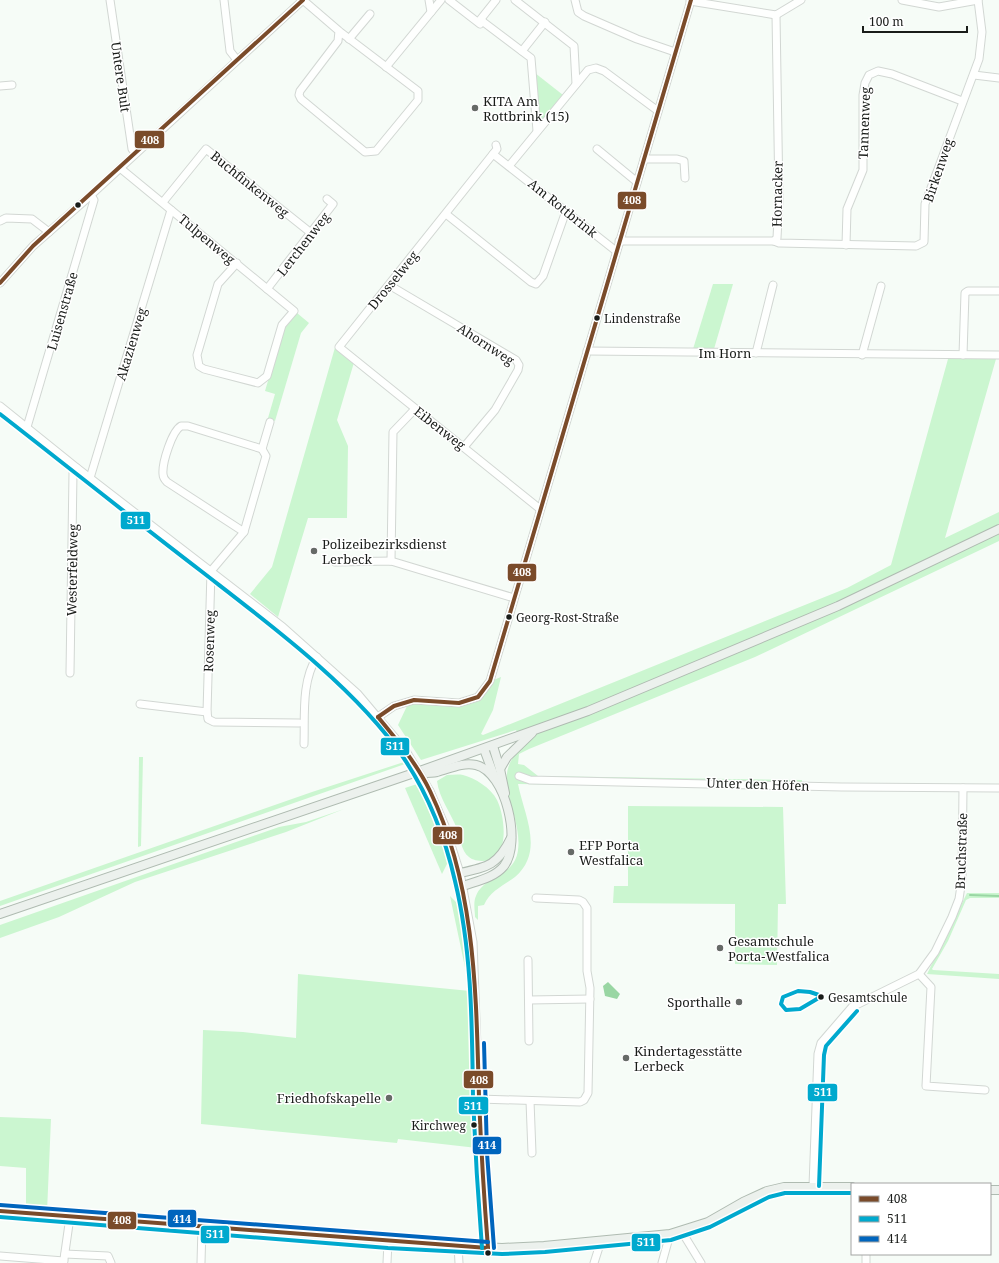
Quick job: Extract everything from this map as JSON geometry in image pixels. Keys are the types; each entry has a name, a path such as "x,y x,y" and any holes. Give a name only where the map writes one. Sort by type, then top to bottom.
{"main road":[{"path":"0,914 493,746 596,708 831,610 999,529"},
{"path":"500,769 507,757 534,731"},
{"path":"463,886 492,875 503,866 510,855 512,836 500,769 493,746"},
{"path":"484,749 506,806"},
{"path":"414,773 436,772 466,765 475,765 484,768 495,778"},
{"path":"460,873 488,866 498,860 512,836"},
{"path":"0,1211 388,1242 488,1248 544,1246 682,1232 708,1222 743,1202 784,1187 851,1186"}],"street":[{"name":"Untere Bult","path":"110,0 132,149 136,153"},
{"path":"224,0 230,51 237,60"},
{"path":"0,283 33,246 91,195 303,0 339,32 418,91 418,100 379,148 372,152 365,152 301,99 299,95 300,91 338,41 339,32"},
{"path":"429,0 431,12"},
{"path":"386,67 442,0"},
{"path":"449,0 531,58 537,132"},
{"path":"480,22 496,0"},
{"path":"515,0 574,46 576,84"},
{"path":"575,0 578,12 584,16 637,39 675,52"},
{"path":"378,716 394,706 414,700 459,703 478,697 490,681 690,1 776,15 801,0"},
{"path":"902,0 939,7 978,0"},
{"name":"Birkenweg","path":"774,241 779,243 916,246 924,242 925,204 962,101 974,75 979,59 982,43 978,0"},
{"path":"349,39 370,14"},
{"name":"Hornacker","path":"619,241 774,241 777,238 779,199 776,15"},
{"path":"522,51 545,22"},
{"path":"509,166 588,70 596,68 604,71 658,111"},
{"name":"Tannenweg","path":"846,245 847,209 863,170 863,95 865,82 869,75 878,71 892,74 962,101"},
{"path":"974,75 999,78"},
{"path":"0,86 12,85"},
{"name":"Drosselweg","path":"339,346 390,285 497,149 496,145"},
{"name":"Buchfinkenweg","path":"163,202 206,149 311,233"},
{"path":"597,149 637,182"},
{"name":"Am Rottbrink","path":"493,154 616,251"},
{"path":"644,160 677,159 684,161 685,178"},
{"name":"Tulpenweg","path":"120,168 163,202 171,210 237,263 294,311 282,326 267,376 258,383 252,383 199,366 197,355 218,284 237,263"},
{"name":"Luisenstraße","path":"27,427 94,200 91,195"},
{"name":"Lerchenweg","path":"267,289 333,204 327,199"},
{"name":"Akazienweg","path":"90,478 171,210"},
{"path":"446,214 531,282 536,284 543,276 566,211"},
{"path":"0,221 6,218 32,219 49,232"},
{"name":"Ahornweg","path":"390,285 516,360 519,365 518,370 495,410 464,447"},
{"path":"756,353 773,285"},
{"path":"862,355 881,286"},
{"path":"963,355 965,293 968,291 999,291"},
{"name":"Eibenweg","path":"339,346 540,509"},
{"name":"Im Horn","path":"587,351 862,355 999,355"},
{"path":"0,406 77,468 276,621 317,657 357,693 378,716 406,751 430,791 445,826 460,873 473,942 479,1099 488,1248"},
{"path":"391,561 393,432 415,408"},
{"path":"262,449 270,422"},
{"path":"211,571 244,532 266,456 262,449 188,426 181,426 173,434 163,468 163,475 168,482 244,532"},
{"name":"Westerfeldweg","path":"70,673 73,473 77,468"},
{"path":"335,562 391,561 514,598"},
{"name":"Rosenweg","path":"206,712 211,571"},
{"path":"304,744 306,697 310,672 317,657"},
{"path":"140,704 206,712 208,719 214,722 300,723"},
{"name":"Unter den Höfen","path":"518,776 530,780 999,788"},
{"name":"Bruchstraße","path":"813,1186 818,1054 821,1043 852,1008 919,974 935,952 959,899 962,879 962,788"},
{"path":"479,1099 580,1102 584,1100 588,1093 590,988 587,971 587,908 583,902 579,900 536,898"},
{"path":"528,960 529,1041"},
{"path":"919,974 931,987 926,1086 985,1090"},
{"path":"529,1000 590,1000"},
{"path":"530,1101 532,1153"},
{"path":"64,1259 70,1217"},
{"path":"201,1263 202,1226"},
{"path":"682,1232 701,1263"},
{"path":"662,1263 670,1234"},
{"path":"594,1263 600,1241"},
{"path":"387,1263 388,1242"},
{"path":"458,1246 459,1263"},
{"path":"0,1256 64,1259 108,1256 111,1263"}],"shaded area":[{"path":"535,73 563,95 539,124"},
{"path":"713,284 733,284 714,349 693,349"},
{"path":"297,313 309,323 301,333 275,421 268,418 275,394 265,391 283,330"},
{"path":"336,344 355,359 337,420 348,446 347,518 308,518 278,617 250,594 272,567"},
{"path":"948,359 996,359 945,538 999,512 999,541 755,657 519,754 518,764 524,765 538,776 802,780 802,788 518,784 530,832 531,844 529,856 524,867 515,877 493,892 484,905 478,906 478,920 475,917 474,904 475,898 480,889 511,866 516,859 518,850 518,836 507,782 508,769 513,758 524,747 516,730 421,760 398,725 407,706 414,698 459,701 477,693 486,683 501,677 493,710 481,734 483,735 847,588 891,565"},
{"path":"139,757 143,757 141,846 138,847"},
{"path":"404,762 405,764 0,906 0,901 312,792"},
{"path":"447,775 461,775 473,778 491,791 497,800 502,816 504,836 502,846 498,854 492,859 483,861 474,860 464,851 457,829 438,787 437,781"},
{"path":"417,784 436,827 448,862 442,874 405,788"},
{"path":"628,806 783,807 786,904 778,904 777,965 735,964 735,904 613,903 614,886 628,886"},
{"path":"344,809 286,832 135,882 59,917 0,938 0,925 279,827 306,822"},
{"path":"967,893 999,893 999,898 970,898 966,900 948,941 932,969 999,974 999,979 927,974"},
{"path":"450,896 457,903 467,946 470,981 477,1148 398,1139 397,1143 201,1124 203,1030 243,1032 296,1038 298,974 470,991"},
{"path":"608,982 620,994 617,999 605,996 603,986"},
{"path":"0,1117 51,1119 47,1212 26,1210 26,1168 0,1166"}],"waterway":[{"path":"970,895 999,896"}],"transit line":[{"name":"408","path":"0,283 33,246 303,0"},
{"name":"408","path":"378,717 394,706 414,700 459,703 478,697 490,681 691,0"},
{"name":"511","path":"0,414 282,634 309,657 361,706 383,731 412,771 428,801 441,832 455,881 465,934 470,988 473,1098 482,1248"},
{"name":"408","path":"378,717 413,762 430,791 445,827 457,865 465,903 471,941 477,1019 479,1097 488,1248"},
{"name":"511","path":"798,991 810,992 822,996 800,1009 786,1010 781,1004 783,997 798,991"},
{"name":"511","path":"819,1186 824,1055 826,1046 857,1011"},
{"name":"414","path":"484,1043 487,1153 494,1248"},
{"name":"511","path":"0,1217 388,1248 502,1254 545,1252 671,1240 710,1227 769,1197 785,1193 851,1193"},
{"name":"414","path":"0,1205 488,1242"},
{"name":"408","path":"0,1211 488,1248"}],"place":[{"name":"KITA Am Rottbrink (15)","path":"475,108"},
{"name":"Lindenstraße","path":"597,318"},
{"name":"Polizeibezirksdienst Lerbeck","path":"314,551"},
{"name":"Georg-Rost-Straße","path":"509,617"},
{"name":"EFP Porta Westfalica","path":"571,852"},
{"name":"Gesamtschule Porta-Westfalica","path":"720,948"},
{"name":"Gesamtschule","path":"821,997"},
{"name":"Sporthalle","path":"739,1002"},
{"name":"Kindertagesstätte Lerbeck","path":"626,1058"},
{"name":"Friedhofskapelle","path":"389,1098"},
{"name":"Kirchweg","path":"474,1125"}]}
